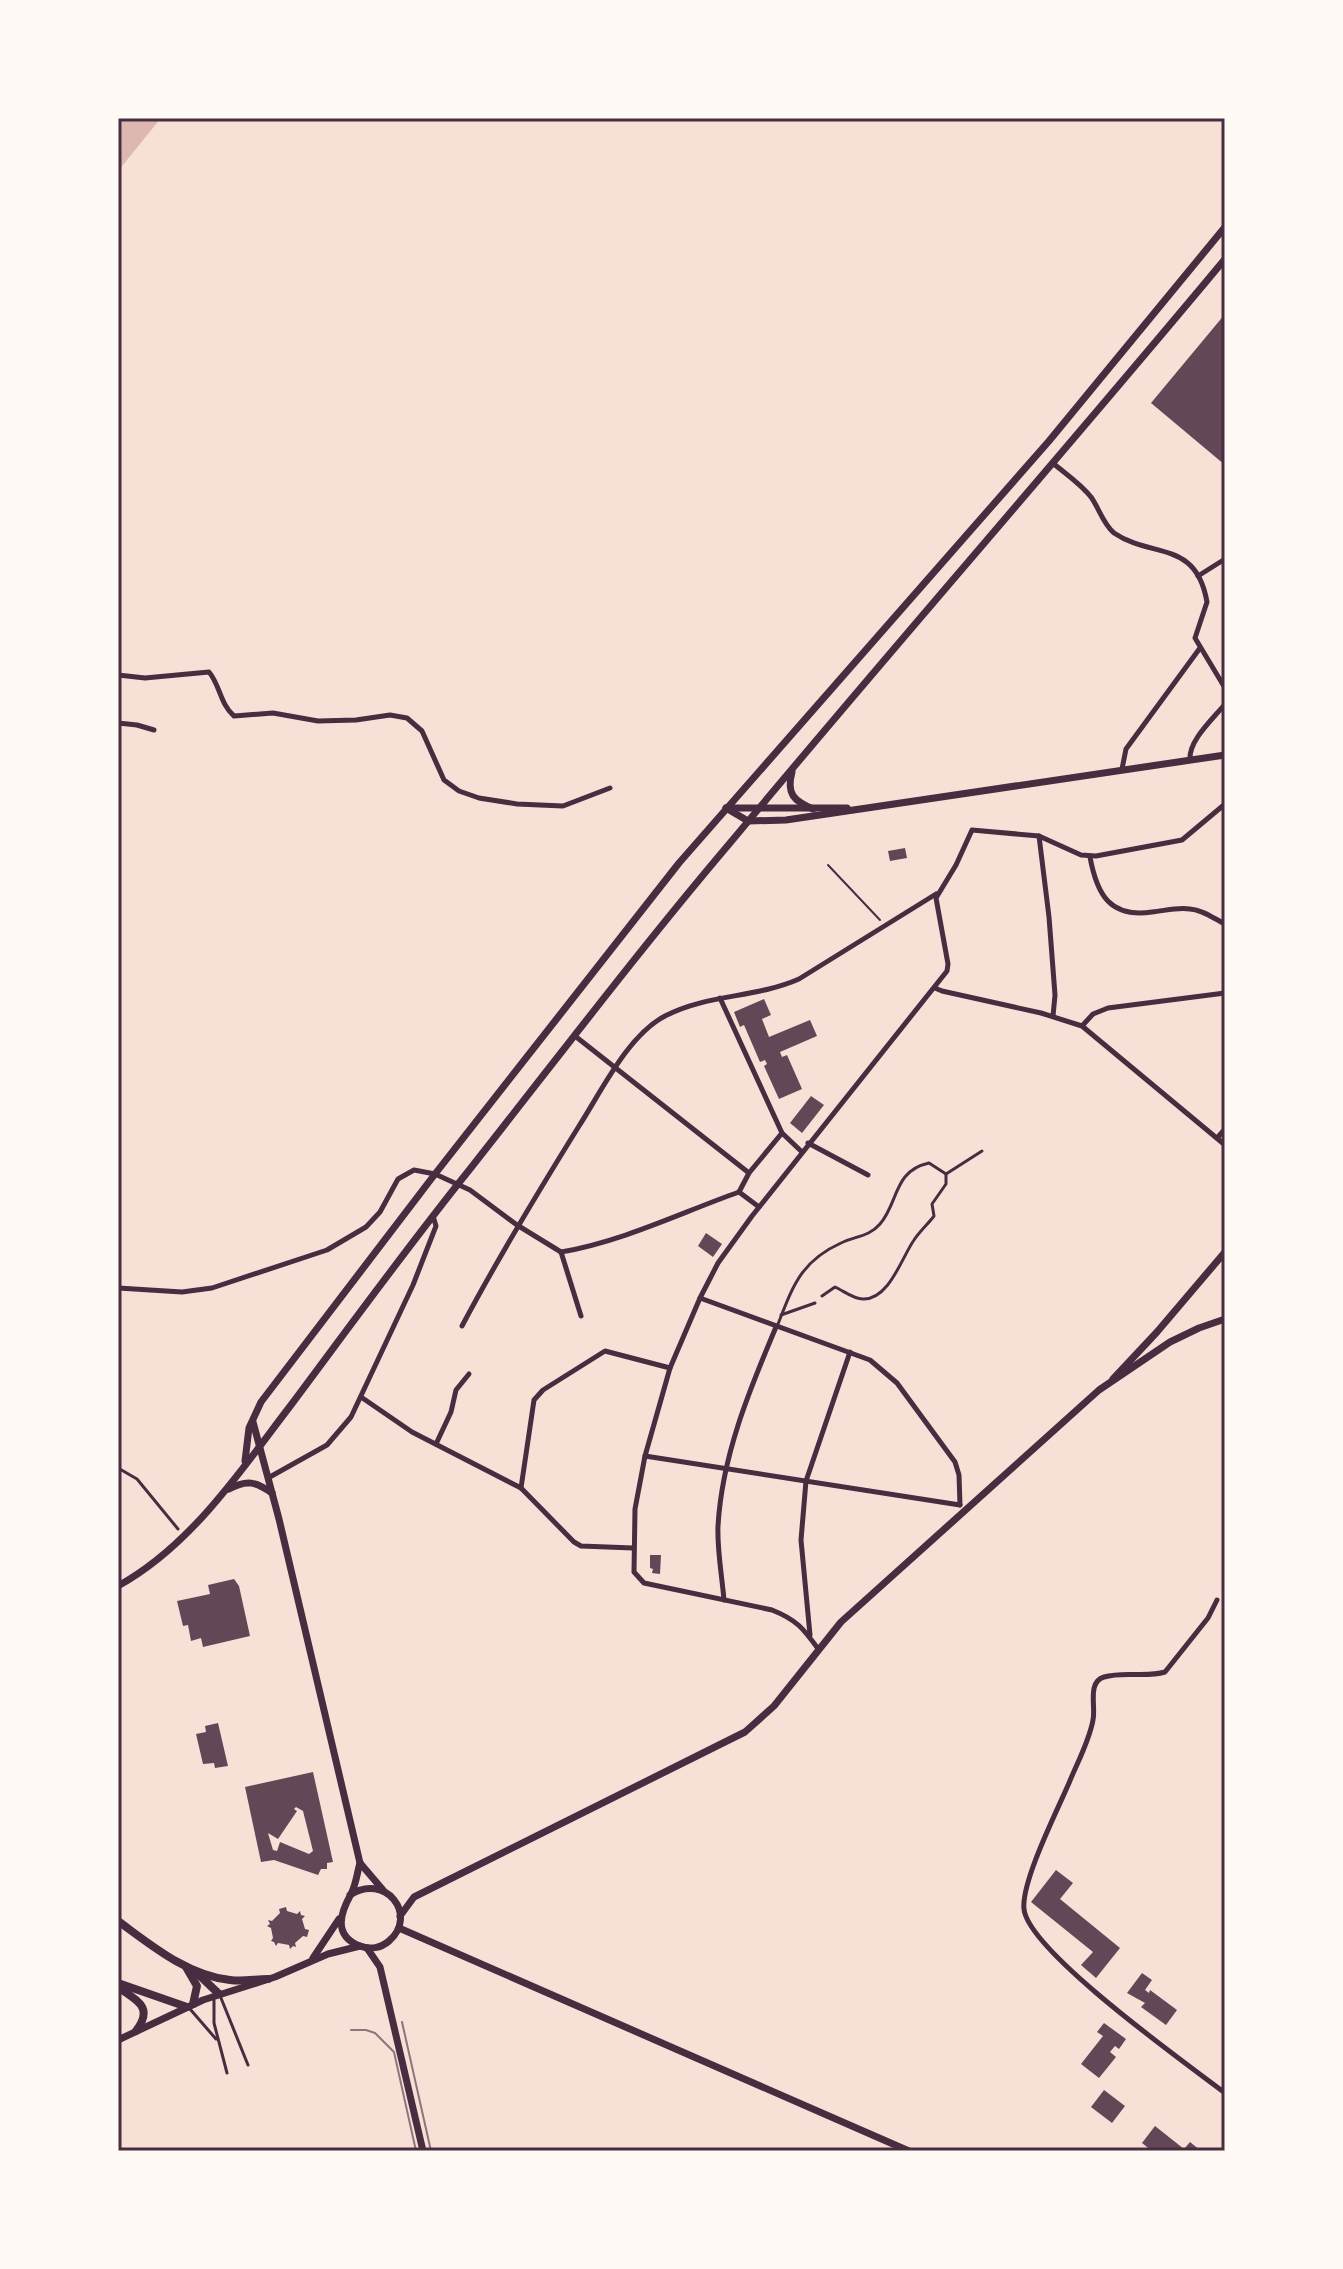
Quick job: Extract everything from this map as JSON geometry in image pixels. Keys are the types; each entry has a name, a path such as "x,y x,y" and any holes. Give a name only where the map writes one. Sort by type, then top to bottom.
{"main road":[{"path":"243,1467 253,1418 261,1402 659,887 1049,441 1225,227"},
{"path":"118,1593 224,1492 433,1216 748,821 1225,259"},
{"path":"726,808 748,821 786,820 1225,755"},
{"path":"793,770 789,789 793,797 813,809"},
{"path":"726,808 859,809"},
{"path":"400,1916 414,1897 745,1732 774,1706 841,1622 962,1508 1111,1381 1225,1252"},
{"path":"1111,1381 1170,1342 1225,1319"},
{"path":"253,1418 360,1863 397,1904 400,1916 399,1928 387,1943 380,1967"},
{"path":"224,1492 241,1483 251,1482 273,1494"},
{"path":"118,1586 130,1580"},
{"path":"311,1961 333,1932 360,1863"},
{"path":"350,1895 366,1888 414,1897"},
{"path":"340,1917 345,1935 363,1947 380,1967 423,2151"},
{"path":"118,1921 187,1966 229,1980 268,1979"},
{"path":"399,1928 909,2151"},
{"path":"118,2040 190,2006 311,1961 387,1943"},
{"path":"187,1966 217,1995"},
{"path":"187,1966 197,1986 190,2006"},
{"path":"118,1985 190,2006"},
{"path":"118,1985 141,2004 143,2020 136,2031"}],"street":[{"path":"1054,464 1090,496 1112,531 1126,539 1172,553 1193,568 1207,602 1195,635 1225,688"},
{"path":"1198,576 1225,559"},
{"path":"1122,769 1126,749 1200,648"},
{"path":"118,675 145,678 206,671 215,680 229,712 234,716 273,713 318,721 390,715 407,718 422,731 444,780 459,791 479,798 563,806 610,788"},
{"path":"1190,759 1194,743 1225,704"},
{"path":"118,723 154,730"},
{"path":"462,1326 517,1225 616,1068 655,1022 694,1004 780,987 799,979 937,894 956,865 972,830 1039,836 1090,857 1182,840 1225,804"},
{"path":"1039,836 1048,904 1055,995 1053,1016"},
{"path":"1090,857 1100,890 1115,908 1133,914 1187,908 1225,924"},
{"path":"819,1650 810,1635 787,1616 640,1580 634,1572 633,1548 637,1497 645,1456 670,1368 718,1263 808,1143 949,967 936,905 937,894"},
{"path":"935,988 1053,1016 1082,1026 1225,1145"},
{"path":"1082,1026 1093,1014 1108,1008 1225,993"},
{"path":"720,998 782,1133 802,1152"},
{"path":"575,1036 749,1173"},
{"path":"1217,1138 1225,1129"},
{"path":"561,1252 622,1238 739,1192 749,1173 782,1133"},
{"path":"808,1143 868,1175"},
{"path":"118,1288 182,1292 212,1288 327,1250 366,1227 380,1212 394,1184 403,1174 414,1170 435,1174 458,1184 561,1252 581,1316"},
{"path":"739,1192 759,1207"},
{"path":"268,1478 327,1445 345,1426 413,1285 436,1226 433,1216"},
{"path":"645,1456 962,1508 955,1462 897,1383 879,1366 850,1352 700,1298"},
{"path":"724,1600 718,1527 727,1468 743,1405 776,1327"},
{"path":"521,1488 533,1405 543,1390 605,1351 670,1368"},
{"path":"810,1635 801,1540 806,1481 850,1352"},
{"path":"436,1444 451,1412 454,1393 469,1374"},
{"path":"361,1397 403,1427 521,1488 581,1546 633,1548"},
{"path":"1217,1600 1208,1618 1165,1672 1116,1675 1101,1678 1095,1684 1091,1729 1033,1870 1024,1911 1032,1927 1102,1999 1225,2093"}],"lane":[{"path":"946,1174 982,1151"},
{"path":"776,1327 801,1273 833,1247 865,1236 878,1226 903,1179 929,1163 946,1174"},
{"path":"822,1296 835,1287 864,1299 873,1298 883,1290 915,1238 934,1216 931,1208 946,1184 946,1174"},
{"path":"781,1315 815,1303"},
{"path":"118,1468 137,1479 181,1532"},
{"path":"217,1995 213,2017 227,2073"},
{"path":"217,1995 229,2013 248,2065"},
{"path":"190,2006 217,2041"}],"path":[{"path":"828,865 881,921"}],"shaded area":[{"path":"118,118 161,118 118,171"}],"building":[{"path":"1225,314 1225,465 1151,403"},
{"path":"905,848 907,858 890,861 888,851"},
{"path":"764,999 771,1015 762,1019 769,1037 810,1020 817,1036 780,1052 782,1057 787,1055 802,1089 779,1099 764,1066 767,1064 765,1060 760,1062 744,1025 740,1027 734,1012"},
{"path":"811,1096 824,1105 802,1133 790,1123"},
{"path":"706,1233 722,1244 713,1257 698,1246"},
{"path":"650,1555 661,1555 660,1574 652,1573"},
{"path":"234,1579 239,1586 250,1636 203,1647 201,1638 191,1641 188,1625 183,1626 177,1601 210,1594 208,1585"},
{"path":"218,1723 228,1766 215,1768 214,1763 203,1764 196,1734 206,1732 205,1726"},
{"path":"313,1772 333,1862 327,1863 327,1869 321,1869 318,1875 274,1860 261,1862 245,1787","holes":["294,1809 303,1811 313,1851 309,1854 280,1842 277,1851 273,1850 268,1833 278,1839 297,1811"]},
{"path":"1056,1870 1073,1883 1060,1899 1120,1948 1096,1978 1081,1965 1093,1952 1031,1902"},
{"path":"286,1907 287,1911 297,1914 300,1911 305,1916 302,1919 305,1929 309,1930 307,1937 303,1936 295,1943 296,1947 290,1949 289,1945 278,1943 276,1946 271,1941 271,1928 267,1926 270,1924 268,1920 272,1921 280,1913 279,1909"},
{"path":"1142,1973 1152,1980 1145,1990 1149,1993 1150,1990 1177,2010 1166,2025 1141,2007 1145,2003 1127,1993"},
{"path":"1104,2023 1126,2039 1119,2049 1115,2046 1110,2052 1116,2057 1099,2078 1081,2064 1103,2036 1097,2032"},
{"path":"1104,2090 1125,2106 1112,2123 1091,2107"},
{"path":"1155,2126 1184,2149 1190,2142 1201,2151 1152,2151 1142,2143"}],"tram line":[{"path":"402,2022 431,2151"},
{"path":"351,2030 375,2033 394,2052 416,2151"}]}
